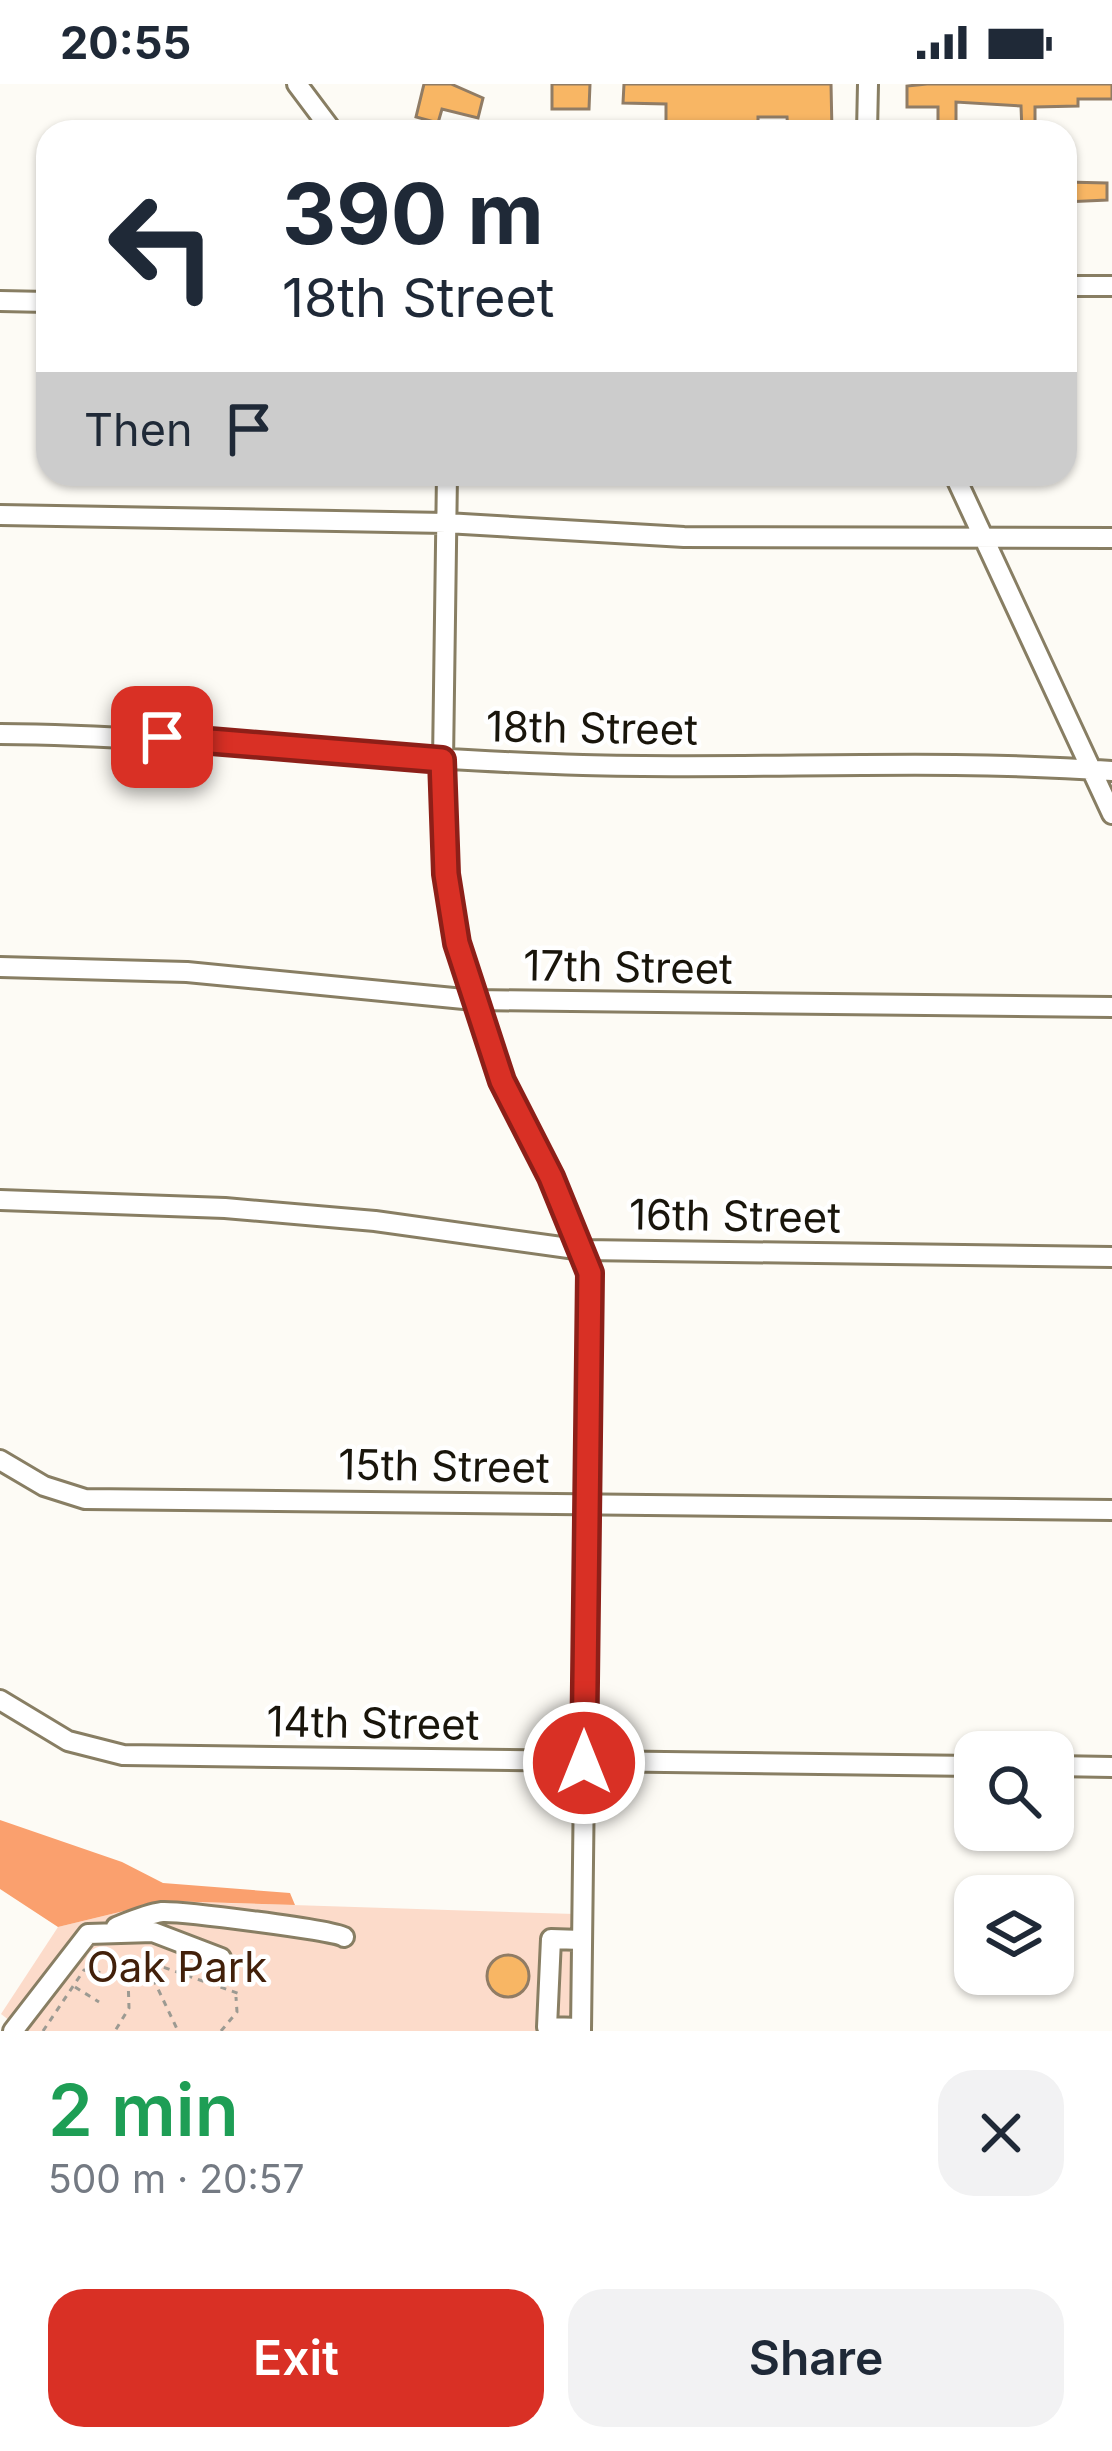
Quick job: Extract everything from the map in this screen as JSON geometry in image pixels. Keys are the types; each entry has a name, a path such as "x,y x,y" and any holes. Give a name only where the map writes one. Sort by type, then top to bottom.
{"street":[{"path":"297,84 324,120"},
{"path":"867,120 868,84"},
{"path":"1077,286 1112,286"},
{"path":"0,301 36,302"},
{"path":"447,486 442,760 448,895 474,1000 502,1081 590,1273 581,2030 547,2027 551,1939 582,1940"},
{"path":"959,486 1112,814"},
{"path":"0,515 446,523 684,537 1112,538"},
{"name":"18th Street","path":"0,734 184,739 442,760 1112,771"},
{"name":"17th Street","path":"0,967 187,972 474,1000 1112,1007"},
{"name":"16th Street","path":"0,1200 268,1211 583,1250 1112,1257"},
{"name":"15th Street","path":"0,1460 44,1486 85,1498 1112,1510"},
{"name":"14th Street","path":"0,1700 68,1741 123,1755 954,1766"},
{"path":"1074,1766 1112,1767"},
{"path":"13,2031 81,1938 149,1915 179,1912 261,1925 319,1927 344,1936"},
{"path":"106,1932 153,1932 220,1958"}],"path":[{"path":"43,2031 85,1970 128,1977 154,1964 238,1994 237,2012 221,2031"},
{"path":"147,1966 178,2031"},
{"path":"115,2031 129,2008 128,1977"},
{"path":"74,1986 99,2002"}],"green space":[{"name":"Oak Park","path":"165,1901 575,1914 573,2031 23,2031 1,2014 58,1927"}],"shaded area":[{"path":"0,1820 122,1862 163,1883 290,1893 295,1905 165,1901 58,1927 0,1889"}],"building":[{"path":"424,84 451,84 483,98 478,118 442,109 439,120 416,117"},
{"path":"552,84 590,84 589,109 552,109"},
{"path":"624,84 831,84 832,120 666,120 666,104 623,103"},
{"path":"1112,84 1112,99 1035,107 1035,120 1022,120 1021,106 956,102 956,120 938,120 938,107 907,107 907,86"},
{"path":"1077,182 1107,183 1107,200 1077,201"},
{"path":"508,1955 523,1961 529,1976 523,1991 508,1997 493,1991 487,1976 493,1961"}],"route":[{"path":"162,737 442,760 442,834 457,943 502,1081 551,1177 590,1273 584,1763"}]}
